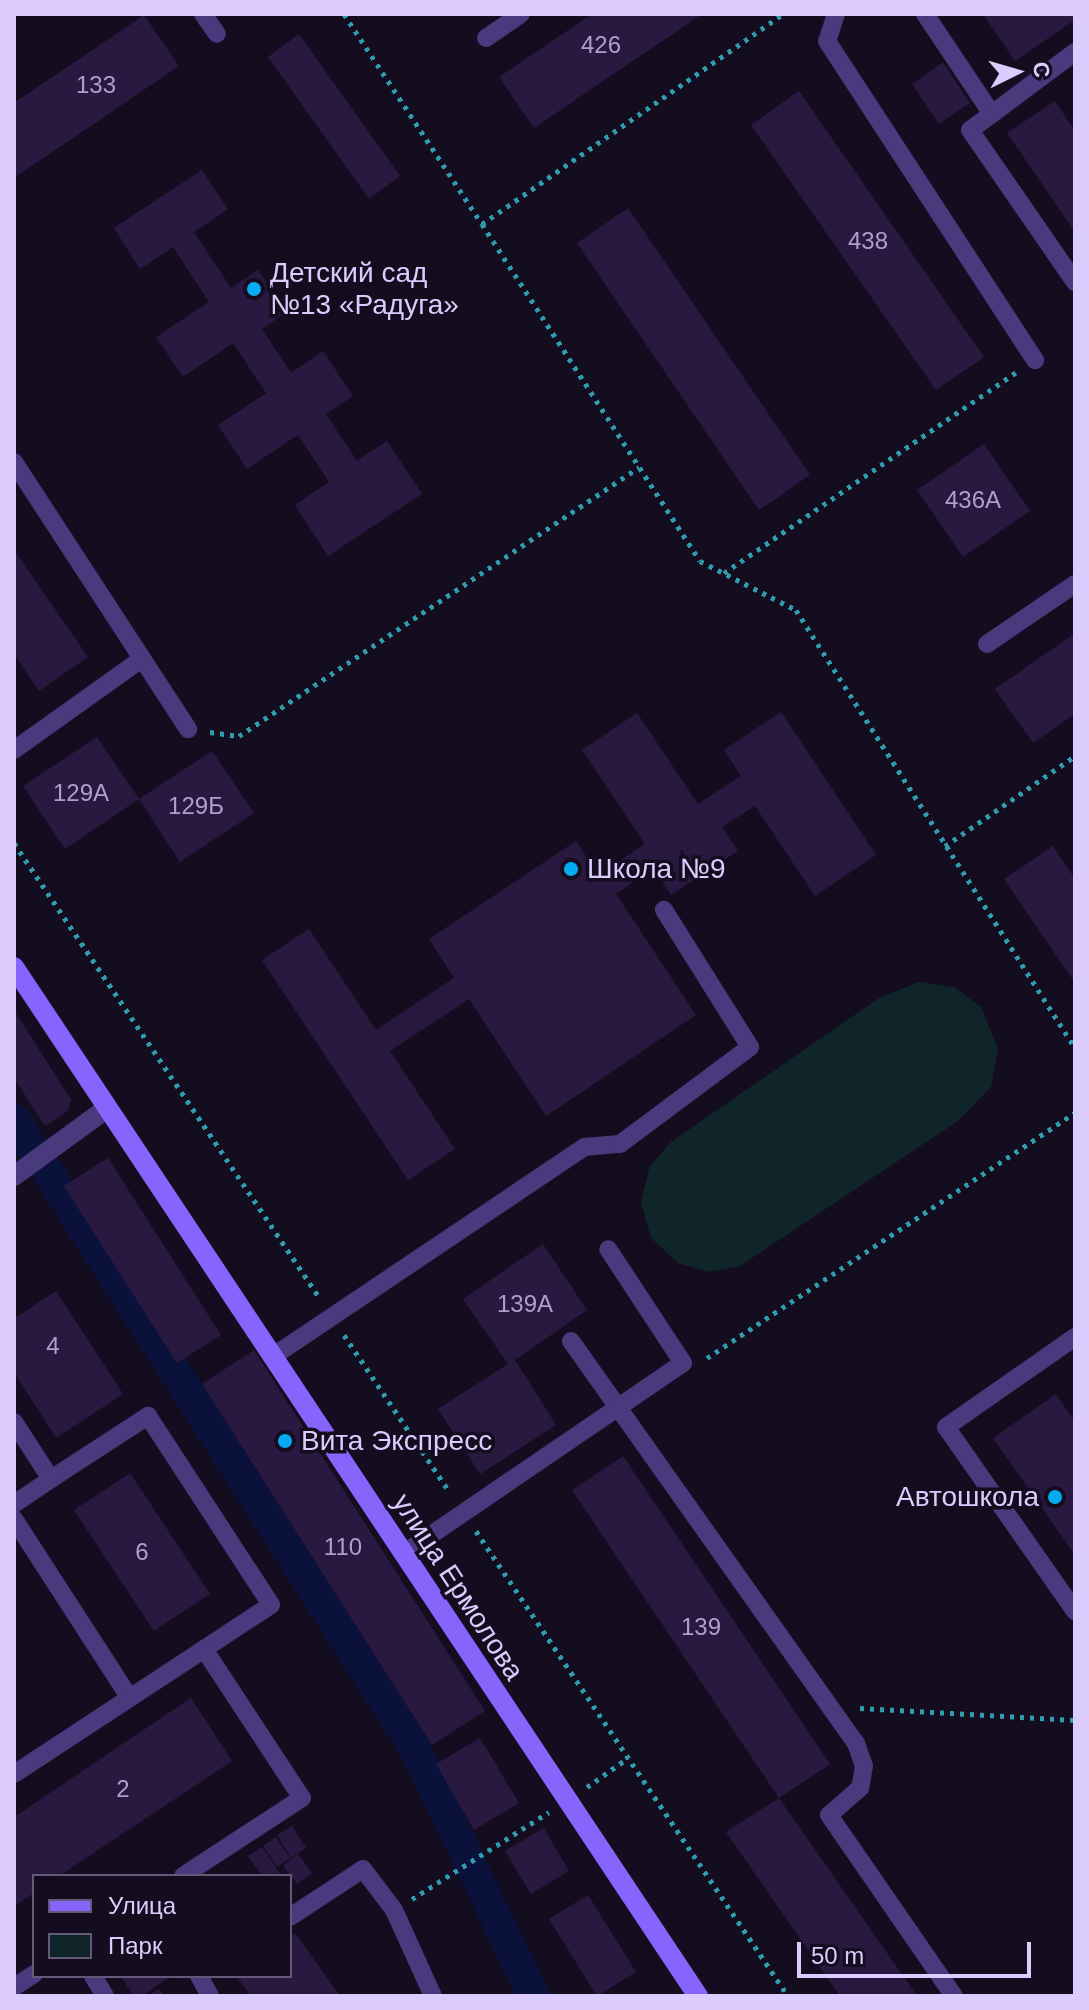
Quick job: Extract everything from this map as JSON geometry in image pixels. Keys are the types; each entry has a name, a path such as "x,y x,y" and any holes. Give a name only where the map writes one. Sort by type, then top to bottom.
{"street":[{"name":"улица Ермолова","path":"14,967 698,1996"},
{"path":"16,1175 106,1109"}],"lane":[{"path":"203,14 217,34"},
{"path":"486,38 521,14"},
{"path":"836,14 827,41 1035,360"},
{"path":"925,14 992,114"},
{"path":"1075,52 970,130 1075,282"},
{"path":"14,462 140,660 188,729"},
{"path":"987,644 1075,584"},
{"path":"14,750 140,660"},
{"path":"272,1357 584,1147 620,1144 750,1047 664,910"},
{"path":"403,1554 683,1363 608,1249"},
{"path":"1075,1337 946,1427 1075,1611"},
{"path":"571,1341 856,1743 864,1766 860,1788 829,1815 954,1996"},
{"path":"14,1504 148,1416 271,1605 14,1774"},
{"path":"14,1422 51,1479"},
{"path":"14,1519 130,1698"},
{"path":"186,1874 302,1798 204,1649"},
{"path":"292,1916 363,1869 394,1910 433,1996"},
{"path":"14,1987 32,1975"},
{"path":"94,1978 105,1996"},
{"path":"200,1978 210,1996"}],"path":[{"path":"344,14 700,561 796,610 1075,1048"},
{"path":"482,224 783,14"},
{"path":"724,573 1035,360"},
{"path":"188,729 239,736 639,467"},
{"path":"945,846 1075,756"},
{"path":"14,843 788,1996"},
{"path":"683,1363 711,1357 1075,1113"},
{"path":"830,1707 1075,1720"},
{"path":"394,1910 477,1858"}],"green space":[{"path":"919,982 954,987 981,1007 998,1048 991,1087 958,1121 740,1266 708,1272 678,1263 651,1238 641,1202 650,1166 671,1142 879,998"}],"building":[{"path":"592,14 702,14 534,128 499,77"},
{"path":"983,14 1075,14 1075,20 1015,61"},
{"path":"144,15 179,66 14,178 14,103"},
{"path":"299,34 400,176 369,199 268,57"},
{"path":"943,62 970,103 939,124 912,84"},
{"path":"799,91 984,357 936,390 751,125"},
{"path":"1055,101 1075,131 1075,232 1007,133"},
{"name":"Детский сад №13 «Радуга»","path":"202,170 228,209 194,232 231,288 258,270 287,312 262,329 291,373 323,351 353,396 326,414 357,461 387,441 422,494 328,556 295,505 329,482 298,435 247,469 218,425 266,393 233,343 183,377 156,337 209,302 173,247 140,269 114,228"},
{"path":"628,208 810,475 759,510 577,243"},
{"path":"984,444 1030,511 963,557 917,490"},
{"path":"14,550 88,657 39,691 14,654"},
{"path":"1075,633 1075,714 1033,743 995,689"},
{"path":"781,712 876,855 815,896 755,806 722,827 738,851 671,895 653,868 616,894 696,1015 546,1116 469,999 390,1051 455,1149 408,1180 262,960 309,929 376,1030 454,978 429,939 576,841 598,875 645,844 582,750 637,713 698,804 741,776 724,750"},
{"path":"97,737 139,799 65,849 23,786"},
{"path":"212,751 254,813 180,862 139,799"},
{"path":"1053,846 1075,879 1075,983 1004,879"},
{"path":"14,1010 71,1100 68,1111 45,1126 14,1078"},
{"path":"108,1158 221,1335 177,1363 64,1186"},
{"path":"543,1244 587,1310 515,1360 556,1425 480,1474 438,1409 508,1364 463,1299"},
{"path":"56,1291 123,1394 56,1438 14,1372 14,1319"},
{"path":"254,1350 485,1711 432,1745 202,1384"},
{"name":"Автошкола","path":"1056,1394 1075,1422 1075,1555 993,1438"},
{"path":"623,1456 830,1764 779,1798 572,1490"},
{"path":"130,1473 210,1594 154,1631 74,1510"},
{"path":"191,1698 232,1761 62,1874 32,1874 32,1894 14,1906 14,1817"},
{"path":"480,1738 519,1803 474,1830 436,1764"},
{"path":"779,1798 917,1996 840,1996 726,1832"},
{"path":"292,1826 306,1848 291,1858 277,1835"},
{"path":"544,1828 569,1871 531,1894 505,1851"},
{"path":"276,1837 290,1858 277,1867 263,1846"},
{"path":"262,1847 280,1874 261,1874 248,1856"},
{"path":"298,1854 312,1873 297,1884 283,1866"},
{"path":"588,1895 636,1972 597,1996 549,1919"},
{"path":"295,1933 340,1996 251,1996 238,1978 292,1978 292,1935"},
{"path":"121,1978 168,1978 142,1996 134,1996"},
{"path":"159,1989 164,1996 148,1996"}],"waterway":[{"path":"14,1119 416,1750 534,1996"}],"place":[{"name":"Детский сад №13 «Радуга»","path":"254,289"},
{"name":"Школа №9","path":"571,869"},
{"name":"Вита Экспресс","path":"285,1441"},
{"name":"Автошкола","path":"1055,1497"}]}
